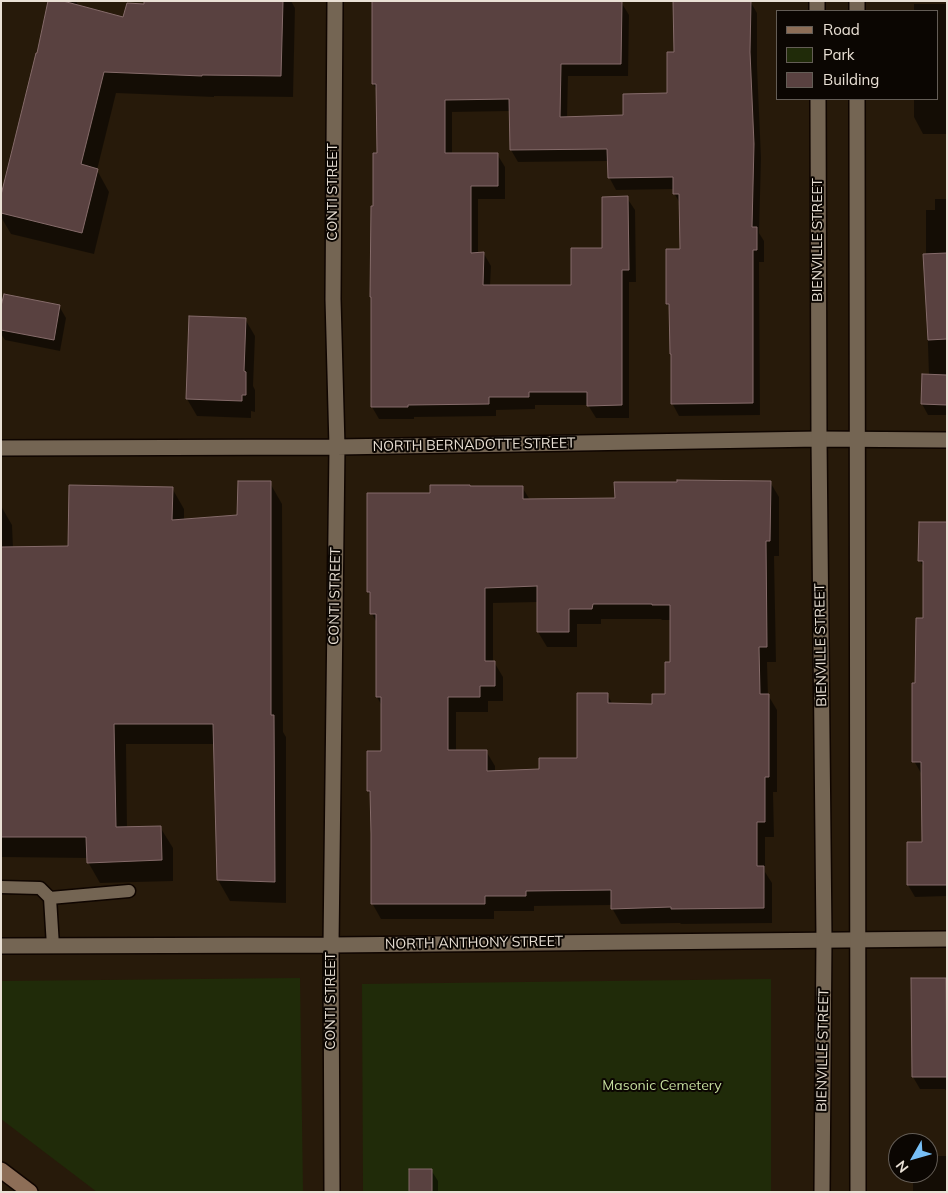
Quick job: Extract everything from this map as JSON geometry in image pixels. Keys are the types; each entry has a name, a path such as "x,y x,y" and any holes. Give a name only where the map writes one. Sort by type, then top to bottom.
{"main road":[{"path":"1,1170 30,1192"}],"street":[{"name":"CONTI STREET","path":"332,1192 331,945 336,447 333,299 335,1"},
{"name":"BIENVILLE STREET","path":"818,100 824,939 822,1192"},
{"path":"857,100 858,1192"},
{"name":"NORTH BERNADOTTE STREET","path":"1,448 336,447 819,439 947,440"},
{"name":"NORTH ANTHONY STREET","path":"1,946 947,939"}],"lane":[{"path":"1,887 40,888 50,898 54,946"},
{"path":"50,898 129,891"}],"green space":[{"path":"300,978 303,1192 97,1192 1,1119 1,981"},
{"name":"Masonic Cemetery","path":"771,979 771,1192 363,1192 362,984"}],"building":[{"path":"48,1 63,1 123,17 127,3 144,4 144,1 283,1 281,76 202,76 104,72 81,164 98,169 82,233 1,213 1,195 37,53"},
{"path":"372,1 622,1 621,64 561,64 560,117 623,115 623,94 667,93 667,52 674,52 673,1 751,1 750,52 754,144 752,227 757,227 757,250 753,250 753,403 671,404 669,304 666,304 666,249 680,249 679,194 673,194 673,177 608,178 607,149 510,150 509,99 445,100 445,153 498,153 498,186 471,186 471,253 484,252 483,285 571,285 571,248 602,248 602,197 628,196 629,270 622,270 622,405 587,406 587,392 529,392 529,397 489,397 489,404 371,407 371,206 373,206 373,153 377,153 376,84 372,84"},
{"path":"947,253 947,339 928,340 923,254"},
{"path":"4,294 60,305 54,340 1,330 1,306"},
{"path":"189,316 246,318 244,371 246,372 246,395 242,395 242,401 186,399"},
{"path":"922,374 947,375 947,405 921,404"},
{"path":"677,480 771,481 770,541 766,541 767,647 759,647 760,694 769,694 769,777 765,777 765,822 757,822 757,866 764,866 764,908 671,909 671,907 611,909 611,890 526,891 526,896 485,896 485,904 371,904 370,791 367,791 367,751 381,751 381,697 376,697 376,614 370,614 370,592 367,592 367,493 430,493 430,485 523,486 523,499 615,498 614,482 677,482","holes":["537,586 537,632 569,632 569,609 592,609 593,604 670,605 670,662 665,662 665,694 652,694 652,704 608,703 608,693 577,693 577,758 539,758 539,769 487,771 487,750 448,750 448,697 480,697 480,686 495,686 495,661 485,661 485,588"]},
{"path":"238,481 271,481 271,715 274,715 275,882 217,880 213,724 114,724 116,827 161,826 162,860 87,863 86,837 1,837 1,547 68,546 69,485 173,487 172,520 237,515"},
{"path":"919,522 947,522 947,885 907,885 907,842 922,842 921,762 912,762 912,683 915,683 916,618 923,618 923,561 918,561"},
{"path":"911,978 946,978 947,1077 912,1077"},
{"path":"409,1169 432,1169 432,1192 409,1192"}]}
